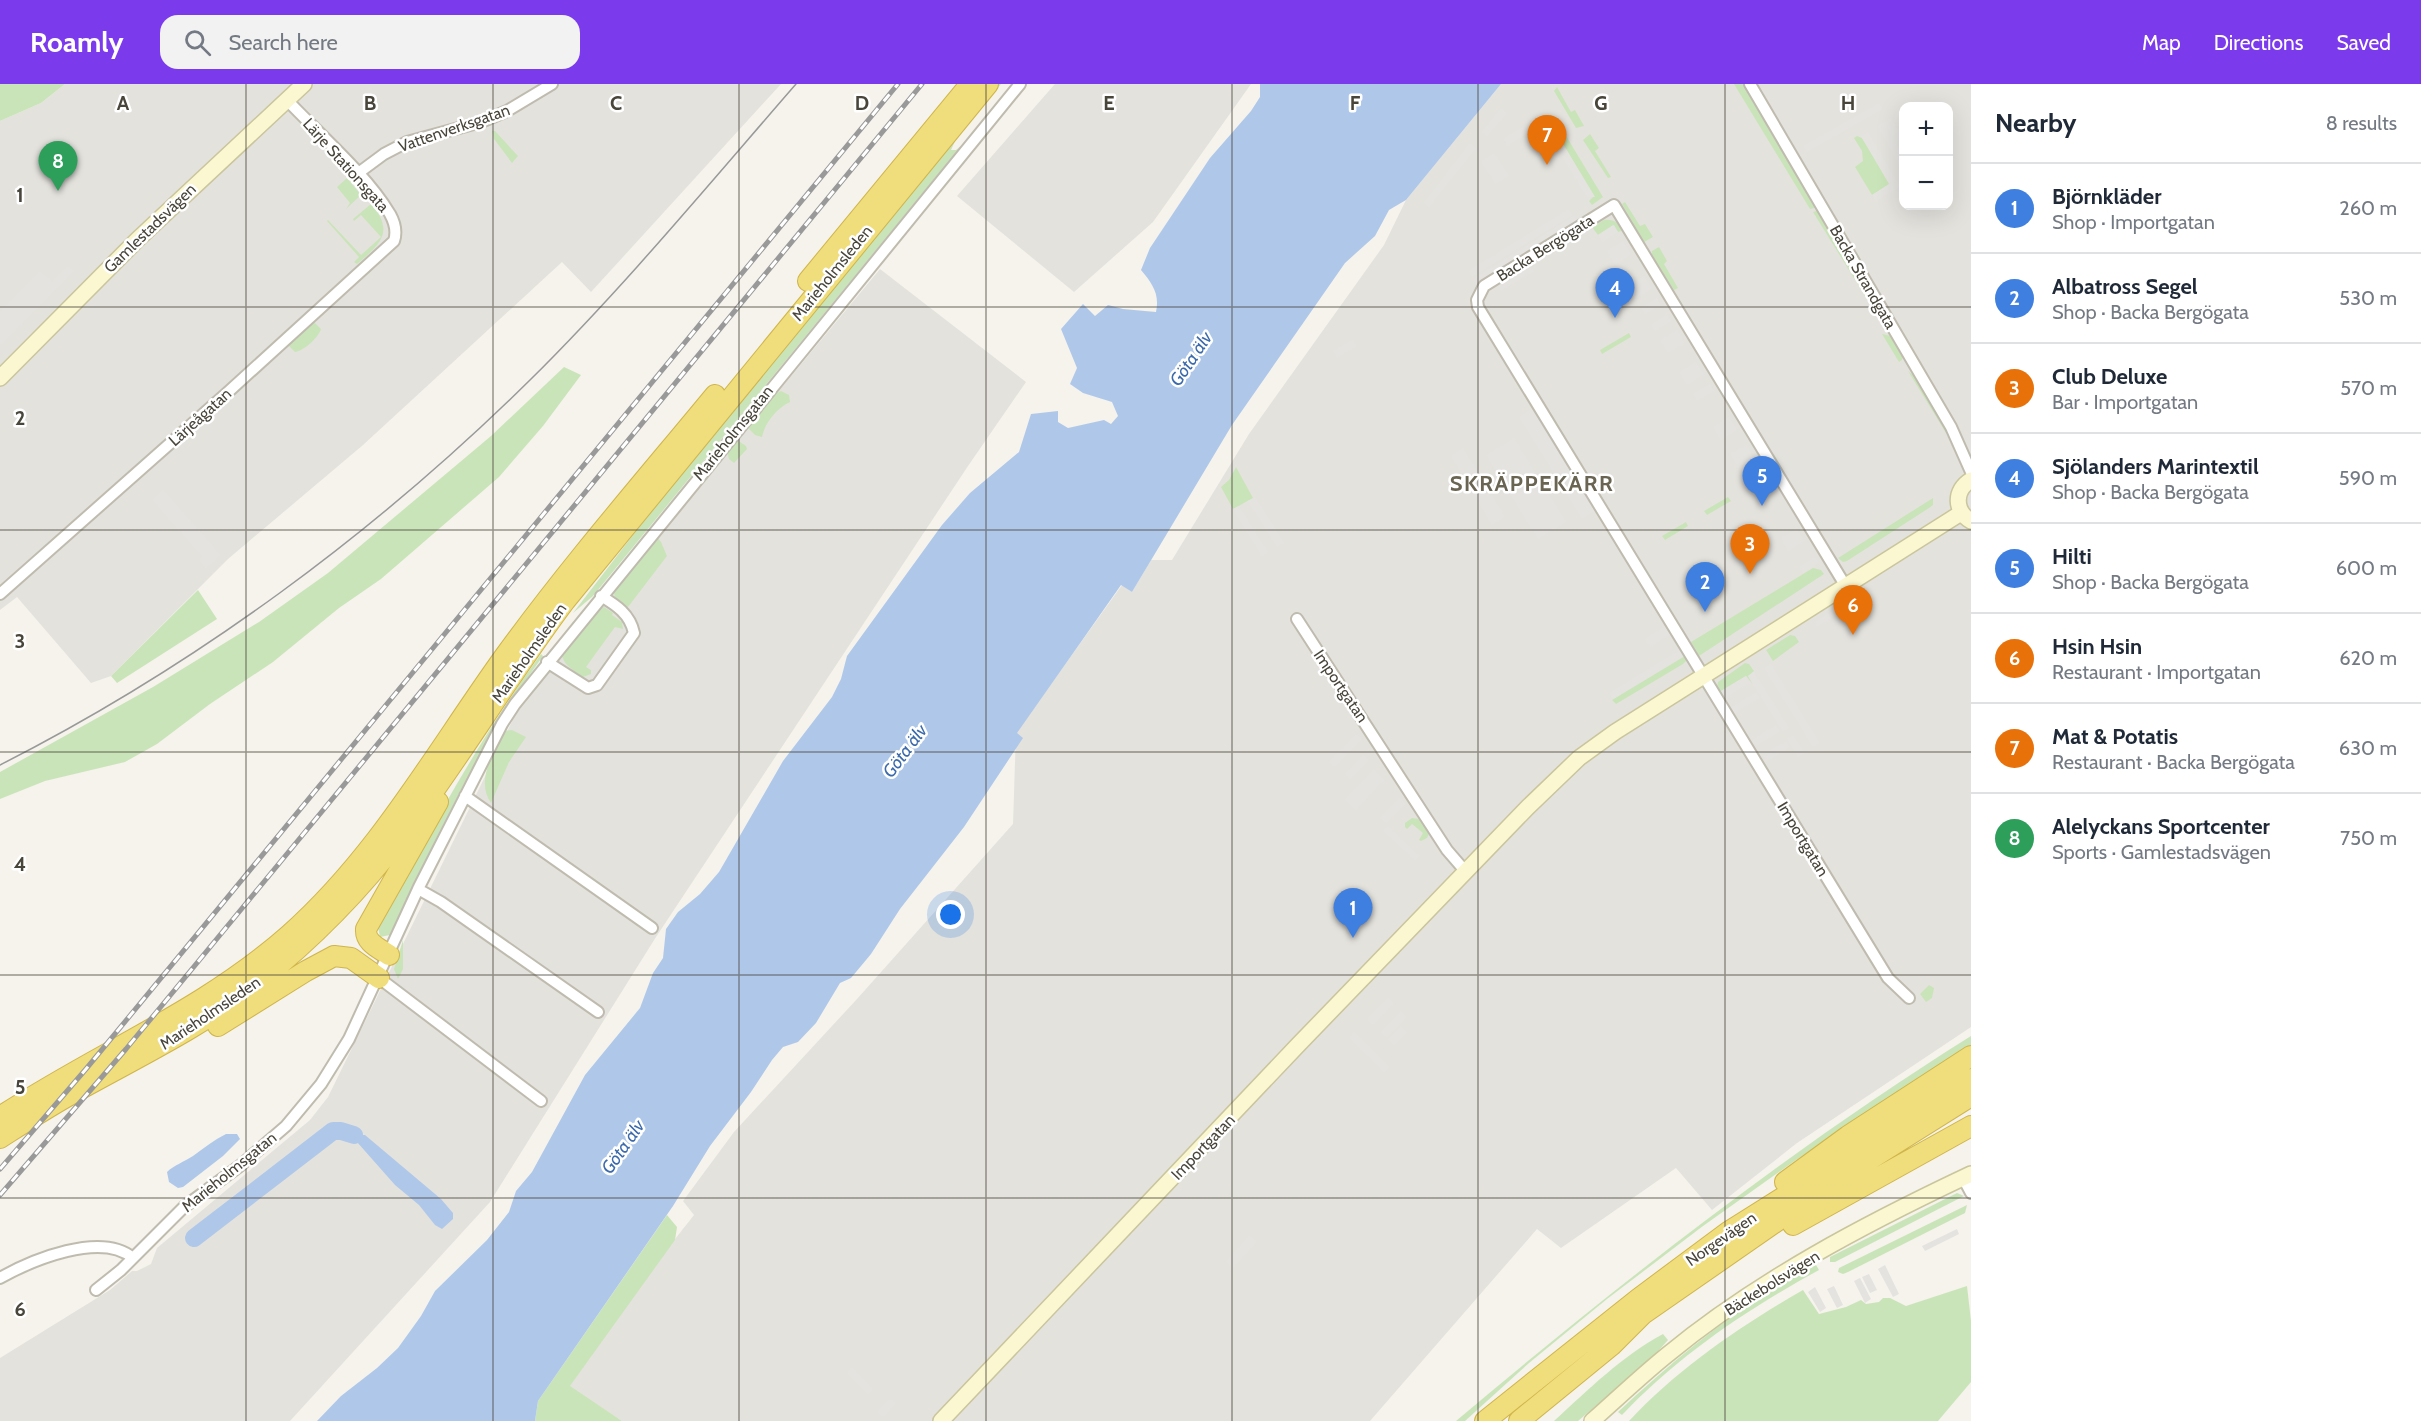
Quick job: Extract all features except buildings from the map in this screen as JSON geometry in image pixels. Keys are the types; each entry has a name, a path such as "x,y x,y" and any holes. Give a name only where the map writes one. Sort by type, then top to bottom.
{"highway":[{"name":"Marieholmsleden","path":"0,1117 190,1008 233,980 289,934 325,899 378,839 505,656 549,599 970,84"},
{"name":"Marieholmsleden","path":"0,1138 76,1091 136,1060 212,1016 256,984 341,906 379,864 473,736 516,668 573,592 988,84"},
{"path":"389,955 369,942 366,929 421,834 473,736"},
{"path":"76,1091 153,1065 334,956 351,958 379,978"},
{"path":"1728,1232 1791,1177 1917,1089 1971,1056"},
{"name":"Norgevägen","path":"1485,1421 1638,1299 1728,1232 1971,1079"},
{"name":"Norgevägen","path":"1519,1421 1612,1345 1643,1314 1826,1187 1971,1096"},
{"path":"1703,1272 1742,1256 1814,1212 1971,1126"}],"street":[{"name":"Gamlestadsvägen","path":"0,378 137,240 304,84"},
{"name":"Vattenverksgatan","path":"357,174 384,154 407,142 481,122 507,111 552,84"},
{"name":"Marieholmsgatan","path":"96,1290 133,1258 184,1207 242,1165 299,1112 321,1084 350,1039 418,889 508,714 547,662 1020,84"},
{"name":"Backa Strandgata","path":"1750,84 1951,427 1971,472"},
{"name":"Lärje Stationsgata","path":"287,100 357,174 390,215 396,235"},
{"name":"Backa Bergögata","path":"1704,676 1478,307 1477,300 1484,286 1614,205 1845,585"},
{"name":"Lärjeågatan","path":"0,594 389,247 396,235"},
{"name":"Importgatan","path":"941,1421 1298,1045 1528,807 1579,758 1615,732 1845,585 1966,517 1958,503 1959,493 1971,480"},
{"path":"547,662 588,688 597,685 634,633 632,623 620,608 601,596"},
{"name":"Importgatan","path":"1297,620 1447,850 1466,872"},
{"name":"Importgatan","path":"1704,676 1888,978 1909,998"},
{"path":"465,796 652,928"},
{"path":"418,889 441,902 598,1012"},
{"path":"379,978 541,1101"},
{"path":"1967,1176 1971,1193"},
{"name":"Bäckebolsvägen","path":"1592,1421 1667,1354 1765,1285 1821,1251 1967,1176"},
{"path":"0,1278 36,1261 77,1249 106,1248 126,1252 133,1258"}],"shaded area":[{"path":"65,84 781,84 591,292 562,262 363,445 228,559 111,676 91,683 17,597 0,610 0,121 41,103"},
{"path":"1055,84 1251,84 1153,222 1074,292 957,196"},
{"path":"1501,84 1971,84 1971,1027 1797,1143 1712,1210 1676,1168 1561,1248 1537,1229 1370,1421 622,1421 569,1387 664,1253 694,1215 683,1201 734,1132 857,999 1013,824 1016,733 1122,585 1132,592 1151,560 1172,560 1249,434 1384,245 1406,200"},
{"path":"1879,103 1883,109 1807,152 1803,146"},
{"path":"1501,108 1507,113 1487,136 1482,132"},
{"path":"1891,118 1899,131 1899,140 1896,142 1899,148 1899,164 1878,126"},
{"path":"1548,119 1595,197 1587,197 1540,121"},
{"path":"1527,124 1531,131 1507,146 1503,139"},
{"path":"1868,132 1899,185 1899,188 1876,201 1872,195 1889,184 1861,136"},
{"path":"1470,143 1476,148 1429,207 1424,202"},
{"path":"1494,153 1509,176 1496,184 1481,162"},
{"path":"1569,209 1573,215 1472,277 1468,271"},
{"path":"1574,216 1578,222 1476,284 1473,279"},
{"path":"1614,225 1618,232 1602,242 1598,235"},
{"path":"1623,241 1631,254 1615,265 1607,251"},
{"path":"1530,265 1534,271 1501,291 1498,285"},
{"path":"68,266 74,271 0,346 0,312 40,271 52,282"},
{"path":"880,269 1026,382 656,937 490,1202 290,1421 0,1421 0,1358 110,1290 132,1271 151,1264 157,1248 310,1120 328,1097 523,699"},
{"path":"1644,276 1652,289 1635,299 1628,285"},
{"path":"1657,298 1661,305 1645,314 1641,308"},
{"path":"1667,314 1671,321 1655,331 1651,325"},
{"path":"1677,330 1685,343 1668,353 1660,340"},
{"path":"1353,339 1357,346 1337,358 1333,351"},
{"path":"1696,362 1704,374 1687,385 1679,372"},
{"path":"1710,384 1714,391 1697,401 1693,394"},
{"path":"1532,409 1595,511 1582,519 1519,417"},
{"path":"1729,417 1737,430 1721,440 1713,427"},
{"path":"1514,438 1566,522 1538,539 1486,455"},
{"path":"1746,445 1754,458 1738,467 1730,454"},
{"path":"1463,448 1505,517 1492,525 1451,456"},
{"path":"1759,467 1764,474 1748,483 1744,476"},
{"path":"163,490 221,555 206,568 199,560 202,556 152,500"},
{"path":"1255,497 1284,543 1277,547 1248,501"},
{"path":"1239,506 1268,552 1262,556 1233,509"},
{"path":"1797,529 1804,541 1788,551 1781,538"},
{"path":"1815,557 1819,563 1803,573 1799,567"},
{"path":"1845,603 1845,610 1815,628 1816,621"},
{"path":"1665,626 1670,635 1650,647 1645,638"},
{"path":"1680,650 1684,656 1613,699 1609,693"},
{"path":"1771,664 1820,743 1813,747 1764,668"},
{"path":"1754,672 1789,728 1783,732 1748,676"},
{"path":"1746,676 1750,683 1725,698 1721,691"},
{"path":"1756,692 1760,698 1735,713 1731,707"},
{"path":"1776,725 1780,731 1756,746 1752,740"},
{"path":"1356,734 1362,739 1335,767 1329,762"},
{"path":"1793,735 1805,753 1798,757 1787,739"},
{"path":"1786,741 1790,747 1766,762 1762,755"},
{"path":"1363,755 1369,760 1350,779 1345,774"},
{"path":"1374,769 1384,780 1356,810 1345,799"},
{"path":"1400,798 1405,804 1386,823 1380,818"},
{"path":"1388,826 1419,856 1415,860 1383,831"},
{"path":"1388,998 1394,1003 1373,1025 1367,1019"},
{"path":"1401,1011 1407,1017 1386,1038 1381,1032"},
{"path":"1401,1026 1407,1032 1394,1045 1388,1039"},
{"path":"1354,1032 1389,1067 1384,1072 1349,1038"},
{"path":"1957,1229 1959,1234 1925,1251 1922,1246"},
{"path":"1250,1235 1257,1242 1233,1268 1226,1261"},
{"path":"1885,1265 1899,1294 1893,1297 1878,1269"},
{"path":"1869,1274 1877,1290 1870,1293 1862,1277"},
{"path":"1860,1278 1871,1299 1865,1303 1854,1281"},
{"path":"1834,1286 1843,1305 1837,1308 1827,1289"},
{"path":"1815,1287 1826,1308 1820,1312 1808,1292"},
{"path":"852,1367 873,1389 868,1394 847,1373"},
{"path":"890,1398 896,1403 883,1417 877,1411"}],"green space":[{"path":"0,84 65,84 41,103 0,121"},
{"path":"998,84 1001,84 957,137 951,150 956,150 962,145 593,596 573,613 667,491"},
{"path":"1734,84 1743,84 1798,178 1819,207 1810,209"},
{"path":"1557,87 1571,112 1575,110 1584,126 1576,128 1554,91"},
{"path":"1550,115 1554,116 1603,197 1592,205 1589,201 1594,196 1548,119"},
{"path":"492,131 495,131 518,156 512,163 494,139"},
{"path":"1590,134 1599,148 1595,151 1611,177 1608,178 1583,140"},
{"path":"1857,136 1862,138 1890,184 1872,195 1855,167 1863,161 1862,151 1854,138"},
{"path":"347,178 361,195 346,209 350,203 337,187"},
{"path":"1625,202 1640,226 1645,224 1653,237 1644,242 1622,204"},
{"path":"371,204 382,223 382,237 372,251 357,264 354,262 359,257 327,221 361,255 381,237 361,215 354,221 353,219"},
{"path":"1819,210 1889,330 1886,330 1813,212"},
{"path":"1604,220 1616,222 1621,231 1618,232 1613,225 1598,235 1592,227"},
{"path":"1659,247 1667,261 1664,264 1678,288 1674,290 1652,255 1652,251"},
{"path":"314,322 321,329 320,332 307,346 295,352 288,345"},
{"path":"1629,333 1631,337 1602,354 1600,350"},
{"path":"1882,334 1891,336 1903,354 1902,360 1899,362"},
{"path":"564,367 581,375 543,426 499,477 381,579 339,608 273,662 210,704 157,744 125,762 45,781 0,799 0,772 153,687 259,622 328,573 491,436"},
{"path":"1908,371 1916,378 1948,432 1946,433"},
{"path":"781,391 789,395 790,402 772,416 762,437 755,435 747,427 773,395"},
{"path":"737,440 747,449 734,463 729,459 727,451"},
{"path":"1236,467 1253,498 1233,509 1221,487 1229,480"},
{"path":"1728,497 1731,501 1707,515 1704,511"},
{"path":"1933,498 1933,505 1929,508 1847,561 1843,562 1838,558"},
{"path":"1686,522 1688,526 1665,540 1662,536"},
{"path":"657,537 667,556 628,607 615,597 613,590"},
{"path":"1813,568 1821,570 1824,574 1699,656 1691,642"},
{"path":"198,590 217,619 117,683 111,676"},
{"path":"604,607 622,622 623,629 615,627 586,667 591,670 591,674 583,677 564,661 562,653 594,612"},
{"path":"1790,635 1795,636 1799,642 1773,661 1766,650"},
{"path":"541,654 543,656 500,721 462,789 395,930 390,935 380,937 378,927 435,822 496,720"},
{"path":"1685,656 1687,660 1683,664 1616,704 1612,700"},
{"path":"1745,663 1749,664 1754,671 1748,676 1753,684 1746,676 1721,691 1724,699 1717,687 1718,682"},
{"path":"512,730 526,737 509,762 491,803 485,785 485,776 505,731"},
{"path":"1412,818 1419,819 1429,834 1427,838 1419,840 1423,833 1412,824 1407,829 1405,827 1405,823"},
{"path":"403,940 403,969 398,979 394,969"},
{"path":"1929,985 1934,988 1932,998 1926,1002 1920,994"},
{"path":"1971,1036 1971,1045 1796,1160 1703,1226 1607,1299 1529,1363 1465,1421 1456,1421 1643,1269 1771,1172 1903,1080"},
{"path":"1957,1193 1964,1196 1835,1262 1830,1262 1830,1257"},
{"path":"1967,1205 1965,1213 1848,1272 1843,1274 1838,1272 1839,1268"},
{"path":"667,1215 677,1227 675,1240 570,1386 622,1421 535,1421 538,1401"},
{"path":"1816,1265 1819,1270 1765,1301 1714,1335 1644,1393 1622,1415 1618,1412 1688,1351 1737,1313"},
{"path":"1967,1286 1971,1321 1971,1382 1938,1421 1629,1421 1648,1401 1711,1349 1756,1318 1803,1290 1819,1314 1846,1307 1861,1300 1866,1304 1890,1298 1906,1306"},
{"path":"1663,1334 1668,1340 1651,1359 1578,1421 1554,1421 1619,1363"}],"water":[{"name":"Göta älv","path":"1260,84 1501,84 1406,200 1389,210 1375,236 1345,263 1232,425 1132,592 1121,585 1017,733 1023,738 964,827 900,909 871,954 851,978 840,983 816,1023 798,1042 783,1047 772,1060 710,1146 673,1206 538,1401 535,1421 317,1421 341,1396 398,1348 421,1316 435,1291 487,1240 509,1212 516,1191 532,1172 585,1075 640,1008 653,973 663,958 666,929 678,912 700,894 719,872 783,761 832,697 841,679 847,656 942,525 970,493 1019,452 1031,414 1058,411 1058,422 1068,428 1104,420 1111,424 1118,416 1112,402 1083,393 1070,384 1077,368 1061,329 1083,304 1095,316 1108,305 1156,312 1157,300 1154,289 1141,270 1150,248 1210,158 1251,111 1260,97"},
{"path":"226,1134 237,1134 240,1139 223,1156 183,1187 178,1188 169,1182 167,1172"},
{"path":"354,1135 365,1135 441,1199 453,1213 453,1219 442,1229 435,1225 419,1205 395,1185 357,1142"}],"waterway":[{"path":"194,1238 333,1131 354,1135"}],"tram line":[{"path":"0,765 143,685 213,640 346,543 409,491 471,436 565,345 666,235 796,84"}],"railway":[{"path":"0,1169 86,1069 898,84"},
{"path":"0,1195 126,1049 922,84"}],"place":[{"name":"Mat & Potatis","path":"1547,165"},
{"name":"Alelyckans Sportcenter","path":"58,191"},
{"name":"Sjölanders Marintextil","path":"1615,318"},
{"name":"Hilti","path":"1762,506"},
{"name":"Club Deluxe","path":"1750,574"},
{"name":"Albatross Segel","path":"1705,612"},
{"name":"Hsin Hsin","path":"1853,635"},
{"name":"Björnkläder","path":"1353,938"}],"district":[{"name":"SKRÄPPEKÄRR","path":"1532,483"}]}
